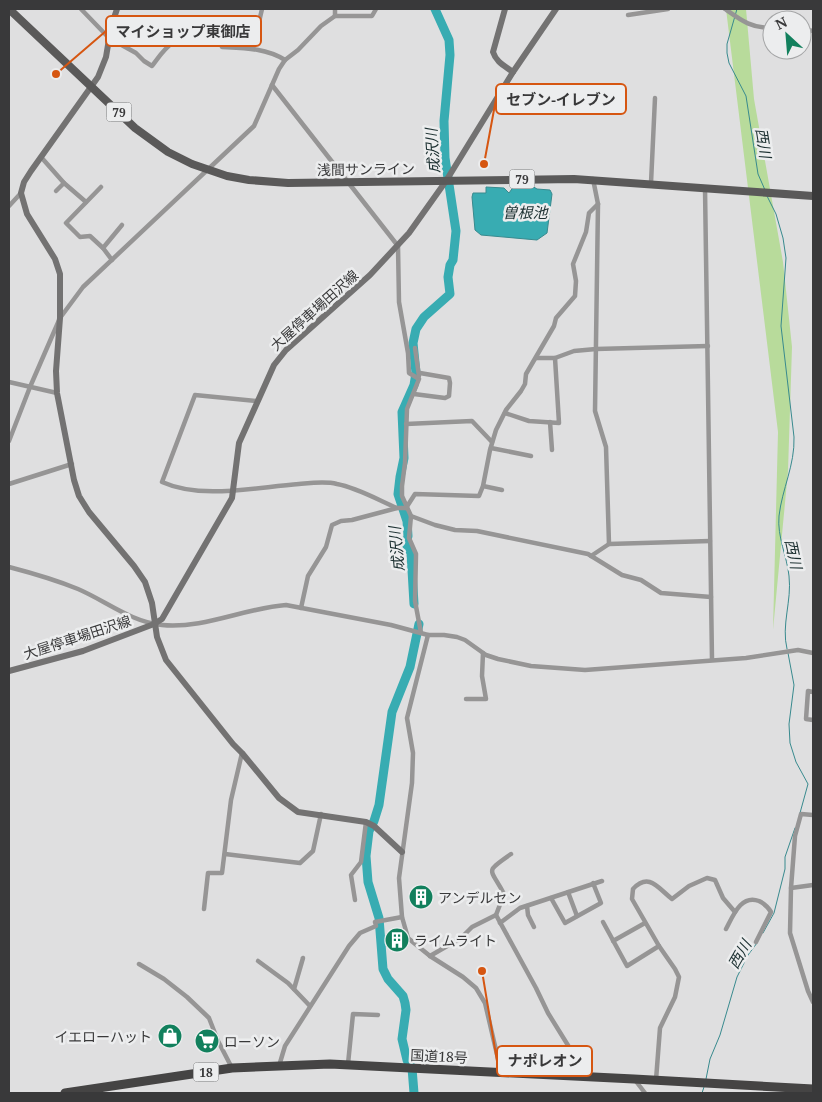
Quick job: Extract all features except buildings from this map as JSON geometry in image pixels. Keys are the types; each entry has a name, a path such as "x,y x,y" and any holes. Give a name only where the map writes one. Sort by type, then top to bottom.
{"highway":[{"name":"国道18号","path":"65,1093 232,1068 348,1064 813,1089"}],"main road":[{"name":"浅間サンライン","path":"9,9 151,141 176,157 208,170 241,179 269,182 349,182 449,178 593,179 813,196"}],"street":[{"path":"81,9 109,38 136,52 144,61 152,66 167,47 175,42 201,39 221,44 222,47 253,48 275,54 285,60"},
{"path":"9,206 21,193 24,182 92,86 103,67 117,9"},
{"path":"253,48 262,9"},
{"path":"334,16 335,9"},
{"path":"9,441 60,318 83,286 254,126 285,60 334,16 372,16 376,9"},
{"path":"505,9 493,52 499,62 514,72"},
{"name":"大屋停車場田沢線","path":"9,671 83,650 154,624 162,619 227,507 234,490 240,443 257,401 278,358 370,275 409,233 449,178 514,72 556,9"},
{"path":"628,15 668,9"},
{"path":"725,9 740,21 757,28 762,28"},
{"path":"272,85 398,246 399,302 408,353 409,373 418,379"},
{"path":"650,183 655,98"},
{"path":"41,156 64,183 86,202"},
{"path":"593,179 598,204 595,411 606,447 609,544"},
{"path":"56,191 64,183"},
{"path":"101,187 66,223 80,237 90,236 112,260"},
{"path":"705,188 712,659"},
{"path":"21,193 27,214 55,259 60,274 60,318 56,371 57,393 76,488 83,504 145,582 152,603 157,637 166,660 279,798 298,812 321,814 369,824 402,852"},
{"path":"405,508 415,494 479,496 496,430 505,413 521,391 526,374 554,326 556,318 575,296 576,281 573,264 586,232 588,214 598,204"},
{"path":"103,248 122,226"},
{"path":"536,358 555,358 574,351 596,349 708,346"},
{"path":"415,348 420,373 414,394 406,409 405,463 402,486 405,508 411,516 435,526 455,530 477,531 571,550 591,556 622,575 641,580 661,593 711,597"},
{"path":"505,413 529,421 560,422 555,358"},
{"path":"414,394 445,398 449,396 449,378 420,373"},
{"path":"9,382 57,393"},
{"path":"257,401 195,395 162,482 175,488 186,490 234,490 336,483 397,508"},
{"path":"406,424 472,421 492,442"},
{"path":"550,422 552,450"},
{"path":"491,448 531,456"},
{"path":"9,484 72,464"},
{"path":"483,486 502,490"},
{"path":"302,608 308,576 326,547 332,525 341,520 352,520 397,508 405,508"},
{"path":"411,516 410,538 416,554 415,601 420,633"},
{"path":"591,556 609,544 710,541"},
{"path":"9,567 50,578 118,610 154,624 203,623 270,606 286,605 391,625 428,635 457,637 465,640 482,653 498,659 532,666 585,670 755,657 798,650 813,653"},
{"path":"428,635 407,718 413,753 412,784 399,878 402,917 408,938 430,956 463,976 476,988 485,1003 499,1064 499,1073"},
{"path":"466,699 486,699 482,676 482,653"},
{"path":"813,692 808,691 806,719 813,720"},
{"path":"204,909 208,873 222,873 231,800 242,753"},
{"path":"225,854 300,863 313,851 321,814"},
{"path":"813,815 801,814 795,836 790,934 808,992 813,1002"},
{"path":"355,900 351,875 361,862 369,824"},
{"path":"430,956 461,938 472,927 496,915 504,894 491,874 491,870 493,866 511,854"},
{"path":"656,1080 660,1028 675,997 679,982 676,969 659,946 632,899 631,893 635,886 648,880 672,899 689,886 706,878 715,880 723,898 736,912"},
{"path":"500,922 520,908 602,880"},
{"path":"552,898 564,923 601,903 593,884"},
{"path":"791,888 813,885"},
{"path":"568,892 578,916"},
{"path":"726,929 745,900 753,899 767,907 771,912 756,942"},
{"path":"527,906 528,914 534,927"},
{"path":"496,915 548,1013 587,1076"},
{"path":"279,1066 285,1046 349,946 360,933 376,926 375,922 402,917"},
{"path":"603,922 627,966 659,946"},
{"path":"613,941 645,922"},
{"path":"294,989 303,958"},
{"path":"258,961 276,973 310,1006"},
{"path":"139,964 164,979 209,1018 232,1068"},
{"path":"348,1064 353,1014 378,1015"},
{"path":"634,1079 645,1093"}],"green space":[{"path":"726,9 746,9 754,99 783,262 792,347 788,471 773,630 778,432"}],"water":[{"name":"曽根池","path":"514,186 532,186 537,189 550,190 552,194 547,233 537,240 481,235 475,230 473,193 486,193 486,187 504,188 509,193"}],"waterway":[{"name":"成沢川","path":"414,604 411,553 406,544 408,536 407,521 398,494 404,458 402,412 414,385 416,373 413,343 416,329 424,317 450,294 448,277 453,260 456,231 445,158 444,121 450,55 449,40 435,9"},
{"name":"西川","path":"737,9 727,44 727,53 729,63 746,96 758,174 765,190"},
{"name":"西川","path":"767,196 776,214 783,238 786,258 781,326 794,437 794,447 779,516 779,531 790,585 785,631 787,649"},
{"name":"成沢川","path":"414,1093 412,1068 407,1060 402,1039 406,1010 405,1003 403,996 388,979 383,969 379,918 368,882 366,856 369,831 379,805 392,712 410,667 419,624"},
{"name":"西川","path":"788,653 794,685 789,724 790,743 796,762 808,784 800,813"},
{"name":"西川","path":"763,933 774,913 785,869 785,857 795,828"},
{"name":"西川","path":"706,1079 710,1059 720,1035 737,977 748,955 757,943"},
{"name":"西川","path":"702,1093 704,1087"}],"place":[{"name":"マイショップ東御店","path":"56,74"},
{"name":"セブン-イレブン","path":"484,164"},
{"name":"アンデルセン","path":"421,897"},
{"name":"ライムライト","path":"397,940"},
{"name":"ナポレオン","path":"482,971"},
{"name":"イエローハット","path":"170,1036"},
{"name":"ローソン","path":"207,1041"}]}
